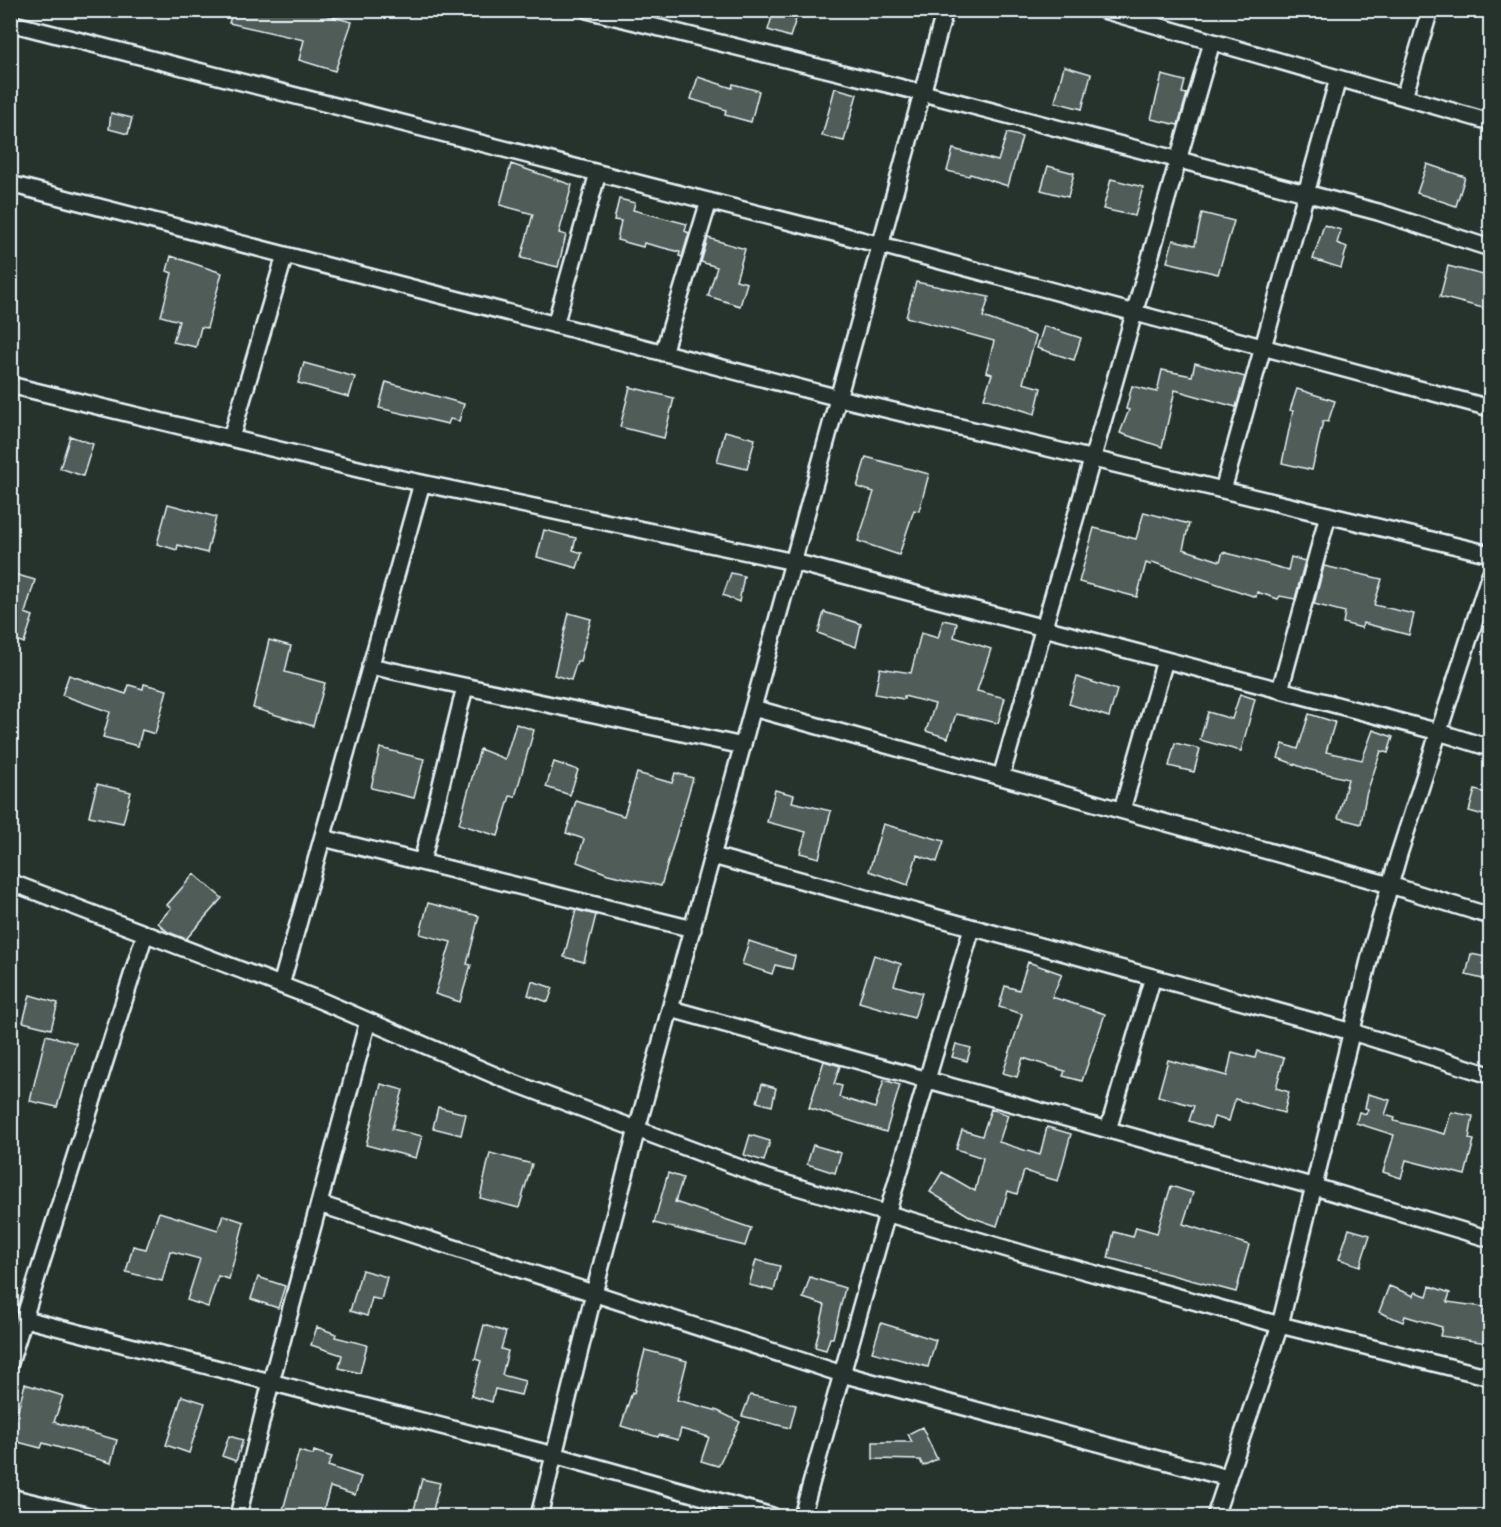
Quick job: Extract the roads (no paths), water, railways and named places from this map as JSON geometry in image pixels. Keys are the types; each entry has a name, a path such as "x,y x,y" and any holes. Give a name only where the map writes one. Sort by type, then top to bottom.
{"street":[{"path":"587,10 642,17 1378,212 1491,248"},
{"path":"539,1516 594,1293 945,10"},
{"path":"1103,10 1491,122"},
{"path":"1404,98 1430,10"},
{"path":"10,22 881,245 1491,408"},
{"path":"1001,777 1212,42"},
{"path":"1223,490 1338,78"},
{"path":"555,325 598,173"},
{"path":"10,183 839,398 1491,554"},
{"path":"663,353 709,201"},
{"path":"231,438 285,255"},
{"path":"10,385 422,483 794,562 1439,732 1491,748"},
{"path":"281,985 422,483"},
{"path":"1280,690 1328,515"},
{"path":"1215,1516 1280,1324 1390,885 1491,574"},
{"path":"1122,810 1165,660"},
{"path":"370,666 743,746"},
{"path":"422,862 465,687"},
{"path":"753,708 1390,885 1491,916"},
{"path":"322,838 693,929"},
{"path":"713,856 1352,1032 1491,1075"},
{"path":"10,882 281,985 458,1061 767,1178 1280,1324 1491,1377"},
{"path":"802,1516 887,1214 972,928"},
{"path":"10,1363 145,934"},
{"path":"1108,1130 1153,977"},
{"path":"671,1008 1315,1187 1491,1239"},
{"path":"238,1516 271,1382 368,1021"},
{"path":"319,1203 842,1374 1228,1478"},
{"path":"25,1318 554,1455 772,1516"},
{"path":"10,1497 90,1516"}]}
